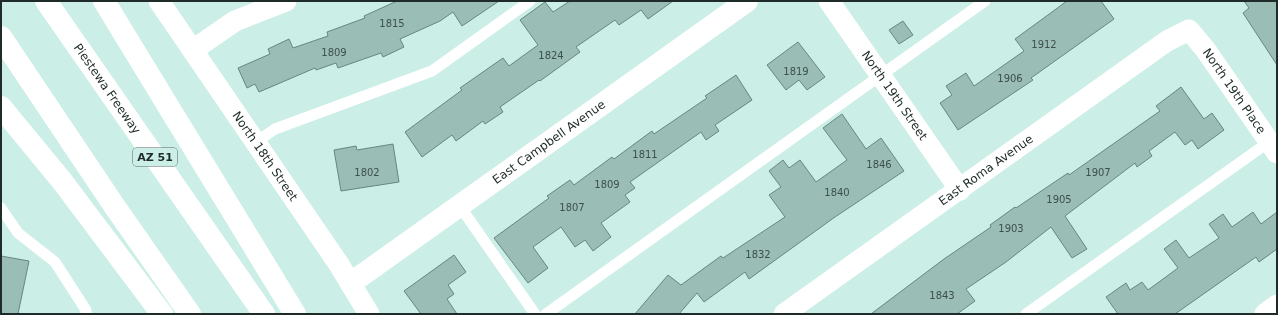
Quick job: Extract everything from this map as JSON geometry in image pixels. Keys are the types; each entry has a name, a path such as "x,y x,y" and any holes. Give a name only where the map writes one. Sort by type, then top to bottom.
{"main road":[{"name":"Piestewa Freeway","path":"46,1 264,314"},
{"path":"104,1 295,314"},
{"name":"East Campbell Avenue","path":"351,282 747,1"},
{"path":"1,37 115,207 190,314"},
{"path":"1,107 71,192 162,314"}],"street":[{"name":"North 18th Street","path":"159,1 351,282 369,314"},
{"path":"193,50 235,21 286,1"},
{"name":"North 19th Street","path":"829,1 960,190"},
{"name":"North 19th Place","path":"1189,30 1205,49 1273,148"},
{"name":"East Roma Avenue","path":"784,314 1167,41 1189,30"},
{"path":"1265,314 1277,306"}],"lane":[{"path":"256,142 275,129 432,71 530,1"},
{"path":"546,314 985,1"},
{"path":"1026,314 1273,148"},
{"path":"459,205 535,314"},
{"path":"1,208 18,233 55,262 86,310 86,314"}],"building":[{"path":"397,1 499,1 462,26 453,12 440,21 400,39 404,47 383,57 381,53 338,68 336,63 316,70 315,68 259,92 255,84 247,88 238,68 270,54 268,49 289,39 293,48 328,36 327,32 365,18 364,16"},
{"path":"570,1 673,1 648,19 641,10 619,25 615,20 576,47 580,52 540,81 539,80 500,107 503,112 485,124 483,121 456,141 452,135 422,157 405,132 462,90 460,88 503,58 509,66 538,45 520,20 545,2 553,12"},
{"path":"1067,1 1101,1 1114,19 1031,78 1033,80 958,130 940,103 952,95 946,86 966,73 974,86 1024,51 1015,39"},
{"path":"1244,1 1277,1 1277,65 1243,13 1249,8"},
{"path":"903,21 913,35 899,44 889,30"},
{"path":"798,42 825,77 807,90 799,80 786,90 767,65"},
{"path":"736,75 752,100 715,125 719,131 706,140 701,132 630,182 635,188 625,195 630,202 601,223 611,237 593,251 585,240 575,247 561,227 533,247 548,268 528,283 494,238 549,198 547,196 570,180 574,185 612,157 614,159 652,131 654,134 707,98 705,96"},
{"path":"1181,87 1204,119 1212,113 1224,130 1198,149 1192,140 1185,145 1175,132 1149,151 1152,156 1137,167 1135,163 1065,216 1087,249 1072,258 1051,227 1006,262 966,289 975,301 957,314 871,314 944,259 991,227 990,225 1015,207 1016,208 1068,173 1069,175 1160,111 1156,106"},
{"path":"842,114 866,149 881,138 904,171 835,217 749,279 745,272 704,302 697,293 679,314 635,314 668,275 681,285 721,256 723,258 785,217 769,195 781,187 769,171 783,160 789,168 800,160 816,182 847,160 823,128"},
{"path":"393,144 399,182 341,191 334,150 356,146 357,150"},
{"path":"1253,212 1261,224 1277,212 1277,249 1259,262 1256,257 1175,314 1118,314 1106,297 1126,283 1130,290 1142,282 1148,290 1178,268 1164,249 1176,240 1189,258 1219,238 1209,224 1223,214 1232,227"},
{"path":"454,255 466,272 448,285 454,294 447,299 457,314 421,314 404,291"},
{"path":"1,256 29,261 18,314 1,314"}]}
